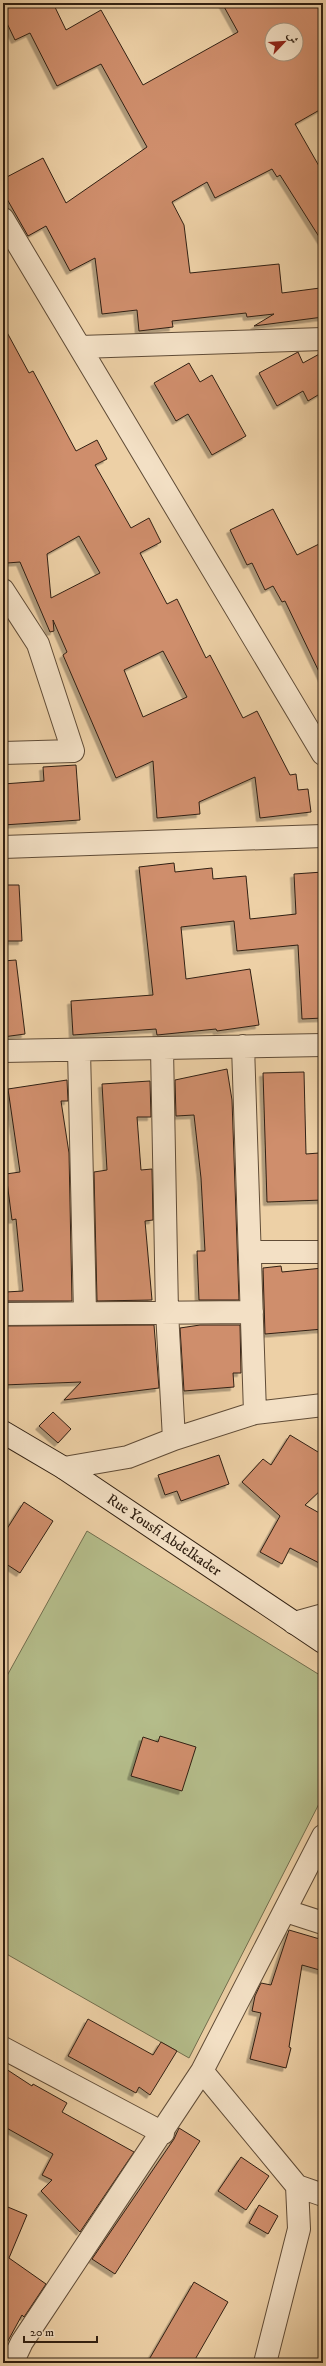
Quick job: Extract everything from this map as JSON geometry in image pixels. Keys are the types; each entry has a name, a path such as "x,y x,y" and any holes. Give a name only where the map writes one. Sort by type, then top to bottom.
{"street":[{"path":"3,219 323,754"},
{"path":"80,347 323,339"},
{"path":"3,590 38,644 73,751 3,753"},
{"path":"3,847 323,836"},
{"path":"3,1051 323,1045"},
{"path":"243,1046 251,1252 255,1413"},
{"path":"162,1049 167,1312 174,1439"},
{"path":"79,1050 85,1313"},
{"path":"251,1252 323,1252"},
{"path":"3,1314 252,1312"},
{"path":"64,1468 128,1457 174,1439 255,1413 323,1404"},
{"name":"Rue Yousfi Abdelkader","path":"3,1432 64,1468 323,1642"},
{"path":"294,1623 323,1615"},
{"path":"12,2363 22,2342 163,2133 202,2071 286,1911 323,1836"},
{"path":"286,1911 323,1923"},
{"path":"3,2048 163,2133"},
{"path":"202,2071 298,2186 323,2195"},
{"path":"265,2363 299,2229 298,2186"}],"green space":[{"path":"87,1531 323,1677 323,1796 189,2058 3,1952 3,1683"}],"building":[{"path":"3,3 53,3 66,30 101,10 143,85 238,32 222,3 323,3 323,108 295,124 323,173 323,243 280,175 277,177 272,169 215,198 207,182 172,202 184,225 190,273 279,264 282,293 320,288 323,317 254,326 274,314 247,317 246,313 172,321 173,327 139,331 137,310 102,314 95,258 70,271 46,226 28,236 3,192 3,179 43,158 66,203 147,147 101,64 57,86 30,33 15,40 3,15"},
{"path":"3,325 29,373 33,371 76,451 97,440 107,459 95,465 131,528 149,518 161,542 140,553 167,604 177,599 206,658 210,655 243,718 257,711 290,775 296,774 298,790 308,789 311,812 260,818 255,777 199,802 200,814 157,818 153,761 116,778 63,655 67,652 53,620 54,631 50,632 20,562 7,563 3,518","holes":["79,536 100,573 51,598 47,554","163,651 187,697 143,717 124,670"]},
{"path":"298,352 303,363 323,352 323,392 308,401 303,391 277,406 259,373"},
{"path":"189,363 200,382 212,375 246,436 212,455 188,414 176,421 154,383"},
{"path":"273,509 297,555 323,542 323,680 285,601 282,602 273,586 265,590 252,563 247,565 230,530"},
{"path":"76,765 80,820 3,825 3,784 44,781 43,767"},
{"path":"174,863 175,872 212,868 213,879 246,876 250,919 296,914 294,874 323,872 323,1018 302,1019 298,945 237,951 234,921 181,927 186,979 250,969 259,1025 217,1031 216,1029 157,1035 156,1029 73,1035 71,1001 153,995 139,867"},
{"path":"3,885 19,885 22,941 3,941"},
{"path":"16,960 25,1034 3,1037 3,961"},
{"path":"227,1069 232,1100 239,1300 199,1300 197,1251 205,1251 201,1178 194,1115 176,1116 175,1080"},
{"path":"304,1072 306,1154 319,1153 320,1176 323,1174 323,1200 267,1202 263,1073"},
{"path":"67,1080 68,1101 61,1101 69,1153 72,1301 6,1301 6,1292 23,1291 16,1219 12,1220 6,1174 20,1172 8,1089"},
{"path":"150,1081 151,1117 137,1117 141,1170 152,1169 153,1220 145,1221 152,1300 97,1301 94,1172 107,1170 102,1084"},
{"path":"281,1266 282,1272 323,1268 323,1329 265,1334 263,1268"},
{"path":"154,1325 159,1388 64,1400 81,1382 3,1385 3,1326"},
{"path":"200,1325 240,1325 241,1373 233,1373 234,1387 184,1391 180,1328"},
{"path":"53,1412 71,1429 58,1443 39,1426"},
{"path":"290,1435 323,1455 323,1488 305,1505 323,1515 323,1565 290,1548 282,1564 260,1552 280,1516 242,1482 263,1459 271,1465"},
{"path":"219,1455 229,1484 181,1501 177,1491 165,1495 158,1475"},
{"path":"24,1502 53,1521 20,1573 3,1562 3,1535"},
{"path":"160,1736 196,1747 182,1791 131,1776 143,1737 158,1742"},
{"path":"289,1930 323,1940 323,1971 302,1965 289,2047 291,2048 286,2068 250,2059 261,2013 252,2011 255,1996 261,1983 271,1985"},
{"path":"88,2019 153,2055 161,2042 177,2051 150,2095 139,2087 136,2093 68,2056"},
{"path":"3,2067 32,2086 33,2084 67,2103 62,2112 134,2152 80,2232 41,2191 52,2180 42,2175 53,2154 3,2126"},
{"path":"179,2128 200,2141 115,2274 92,2259 174,2139"},
{"path":"241,2157 269,2176 246,2210 218,2191"},
{"path":"3,2205 27,2215 9,2258 46,2284 24,2317 22,2315 3,2350"},
{"path":"259,2205 278,2216 268,2234 249,2223"},
{"path":"194,2282 228,2302 193,2363 147,2363"}]}
